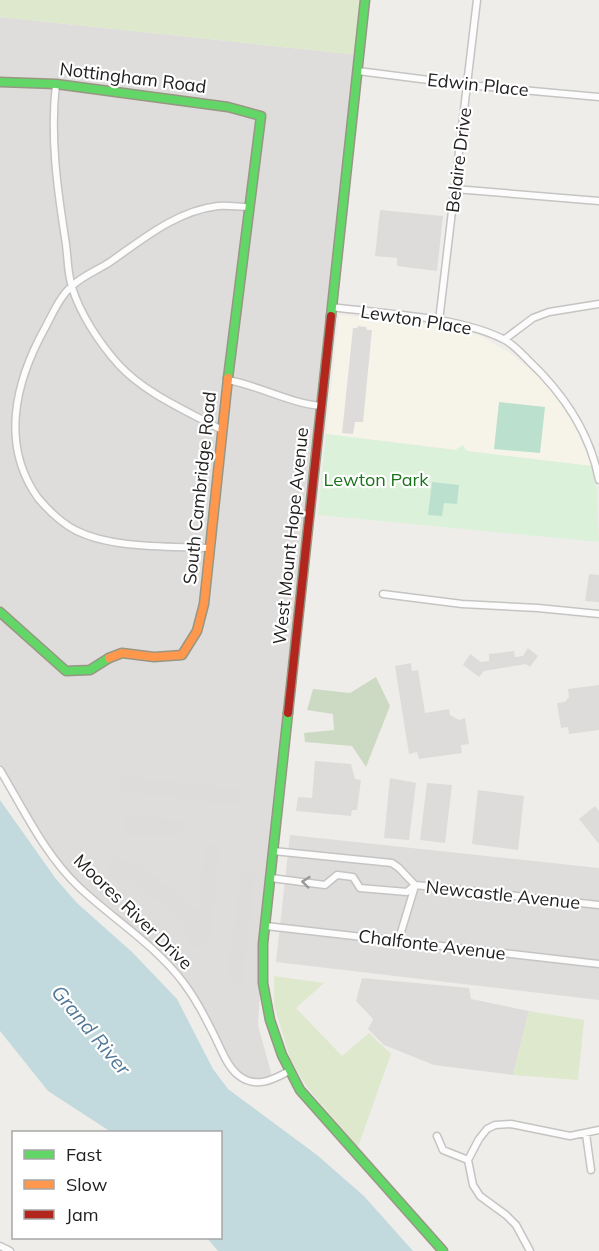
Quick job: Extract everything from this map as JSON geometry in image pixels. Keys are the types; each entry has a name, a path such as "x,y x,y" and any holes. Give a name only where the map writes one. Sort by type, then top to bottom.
{"street":[{"name":"West Mount Hope Avenue","path":"289,1071 274,1037 266,1011 262,986 266,926 365,0"},
{"name":"Belaire Drive","path":"439,321 477,0"},
{"name":"Edwin Place","path":"358,71 468,85 599,97"},
{"name":"Nottingham Road","path":"0,82 56,84 228,107 261,116"},
{"path":"56,84 52,113 59,208 72,286 84,316 119,365 162,398 222,430"},
{"name":"South Cambridge Road","path":"1,615 66,671 90,670 122,653 154,657 182,655 189,648 201,623 222,430 261,116"},
{"path":"455,189 599,201"},
{"path":"209,548 127,543 96,538 76,531 57,519 29,486 17,459 14,414 24,372 35,344 72,286 178,218 219,206 249,207"},
{"path":"505,339 533,318 549,312 599,304"},
{"name":"Lewton Place","path":"332,307 439,321 473,328 505,339 548,378 571,408 592,453 599,480"},
{"path":"228,380 249,384 308,405 321,406"},
{"path":"383,594 462,604 599,614"},
{"name":"Moores River Drive","path":"0,770 61,868 78,886 147,944 181,980 192,995 237,1075 262,1083 289,1071"},
{"name":"Newcastle Avenue","path":"273,851 392,864 415,885 599,905"},
{"path":"271,879 325,885 337,875 353,877 360,888 399,893 407,892 415,885"},
{"path":"398,942 415,885"},
{"name":"Chalfonte Avenue","path":"266,926 599,964"},
{"path":"289,1071 300,1090 443,1251"},
{"path":"530,1251 516,1225 480,1196 473,1185 468,1160 478,1139 487,1129 495,1125 512,1124 570,1136 599,1130"},
{"path":"586,1134 591,1170"},
{"path":"437,1136 443,1150 468,1160"},
{"path":"0,1246 10,1251"}],"shaded area":[{"path":"0,17 359,55 262,962 258,1025 273,1080 262,1083 237,1075 181,980 61,868 0,770"},
{"path":"380,210 443,216 437,271 397,266 397,258 375,256"},
{"path":"339,315 438,326 479,335 508,352 546,382 571,417 592,466 326,434"},
{"path":"358,326 372,330 363,422 355,422 353,434 342,433 353,328"},
{"path":"589,574 599,575 599,602 585,601"},
{"path":"528,648 538,656 530,667 526,664 484,671 479,677 463,665 470,654 481,662 489,661 489,654 514,651 515,657 523,656"},
{"path":"411,663 412,671 418,670 425,713 449,709 450,715 459,720 465,718 469,744 461,745 462,753 419,759 417,752 409,754 395,666"},
{"path":"599,685 599,730 569,734 568,727 561,728 557,703 565,702 569,697 568,689"},
{"path":"315,761 351,764 355,779 361,780 357,810 352,810 351,816 296,811 298,797 312,798"},
{"path":"122,776 241,789 240,805 120,791"},
{"path":"390,778 416,783 409,840 384,838"},
{"path":"427,783 452,785 445,843 420,840"},
{"path":"478,790 524,796 518,850 472,844"},
{"path":"595,806 599,811 599,844 579,819"},
{"path":"125,815 183,820 181,838 123,833"},
{"path":"290,835 599,868 599,1000 276,962"},
{"path":"220,843 210,937 195,950 182,930 187,924 126,876 119,883 105,871 118,856 130,865 135,860 198,911 205,844"},
{"path":"241,872 255,873 242,987 227,980"},
{"path":"362,978 469,988 471,999 529,1011 513,1075 434,1065 384,1045 368,1029 373,1019 356,1001"}],"green space":[{"path":"0,0 365,0 359,55 0,17"},
{"path":"499,402 545,407 540,453 494,449"},
{"name":"Lewton Park","path":"326,434 455,450 463,445 467,451 592,466 597,488 599,542 318,515"},
{"path":"432,482 459,485 457,504 444,503 442,516 428,515"},
{"path":"376,677 390,706 366,767 352,746 305,742 304,733 334,730 333,714 307,710 313,689 350,693"},
{"path":"274,976 324,983 296,1008 342,1056 369,1033 391,1054 358,1147 306,1086 290,1058 274,1005"},
{"path":"529,1011 584,1020 578,1080 513,1075"}],"water":[{"name":"Grand River","path":"0,800 56,879 77,903 132,952 177,999 213,1069 228,1089 317,1155 364,1196 413,1251 218,1251 208,1239 222,1239 222,1131 109,1131 48,1091 0,1031"}],"traffic: fast":[{"path":"331,316 365,0"},
{"path":"0,82 56,84 228,107 261,116 228,378"},
{"path":"0,612 66,671 90,670 109,658"},
{"path":"288,713 263,944 263,983 270,1020 282,1055 300,1090 443,1251"}],"traffic: slow":[{"path":"109,658 122,653 154,657 182,655 197,631 204,604 228,378"}],"traffic: jam":[{"path":"288,713 331,316"}]}
